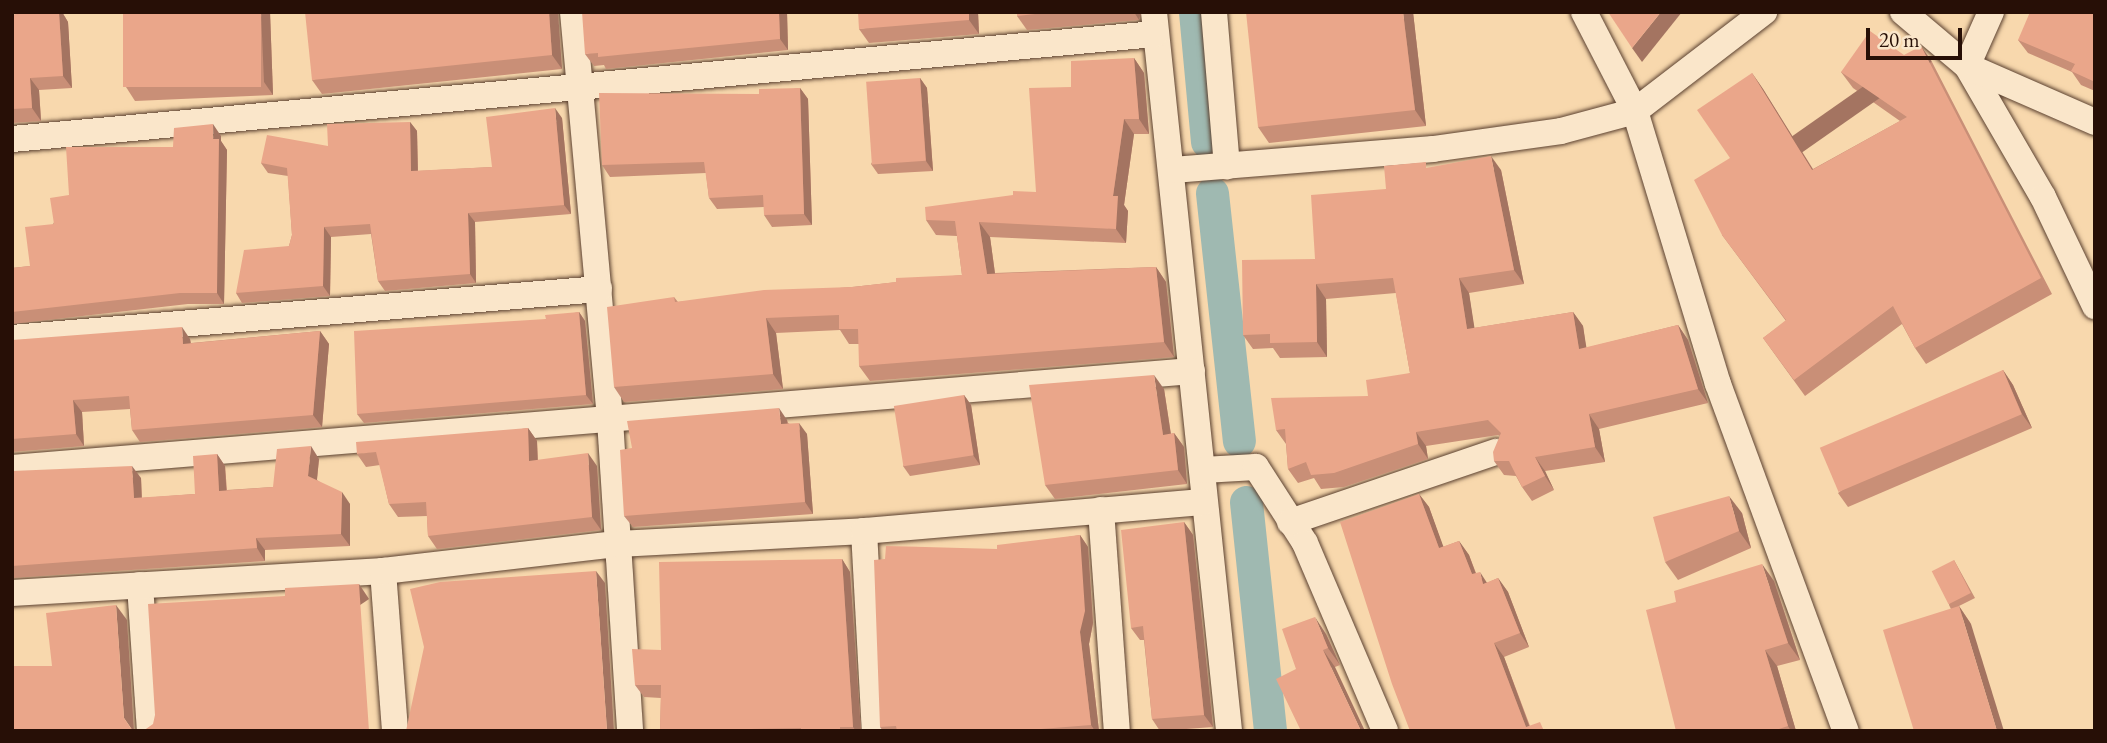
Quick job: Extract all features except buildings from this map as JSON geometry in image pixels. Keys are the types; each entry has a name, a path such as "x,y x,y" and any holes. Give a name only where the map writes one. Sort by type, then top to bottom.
{"street":[{"path":"573,12 610,420 630,731"},
{"path":"1214,12 1227,166"},
{"path":"1584,12 1635,111 1718,384 1846,731"},
{"path":"1173,170 1433,149 1561,131 1635,111 1764,12"},
{"path":"1903,12 1967,66 2095,122"},
{"path":"1967,66 1991,12"},
{"path":"12,139 579,84 1154,23 1173,170 1204,502 1230,731"},
{"path":"1967,66 2043,197 2095,306"},
{"path":"12,338 599,289"},
{"path":"12,468 610,420 1056,379 1192,371"},
{"path":"1290,522 1496,452"},
{"path":"1203,470 1256,467 1290,522 1342,626 1385,731"},
{"path":"12,593 383,571 618,544 864,531 1204,502"},
{"path":"1101,510 1117,731"},
{"path":"864,531 875,731"},
{"path":"383,571 394,731"},
{"path":"140,585 150,731"}],"waterway":[{"path":"1195,12 1207,141"},
{"path":"1212,193 1239,441"},
{"path":"1246,502 1270,731"}]}
